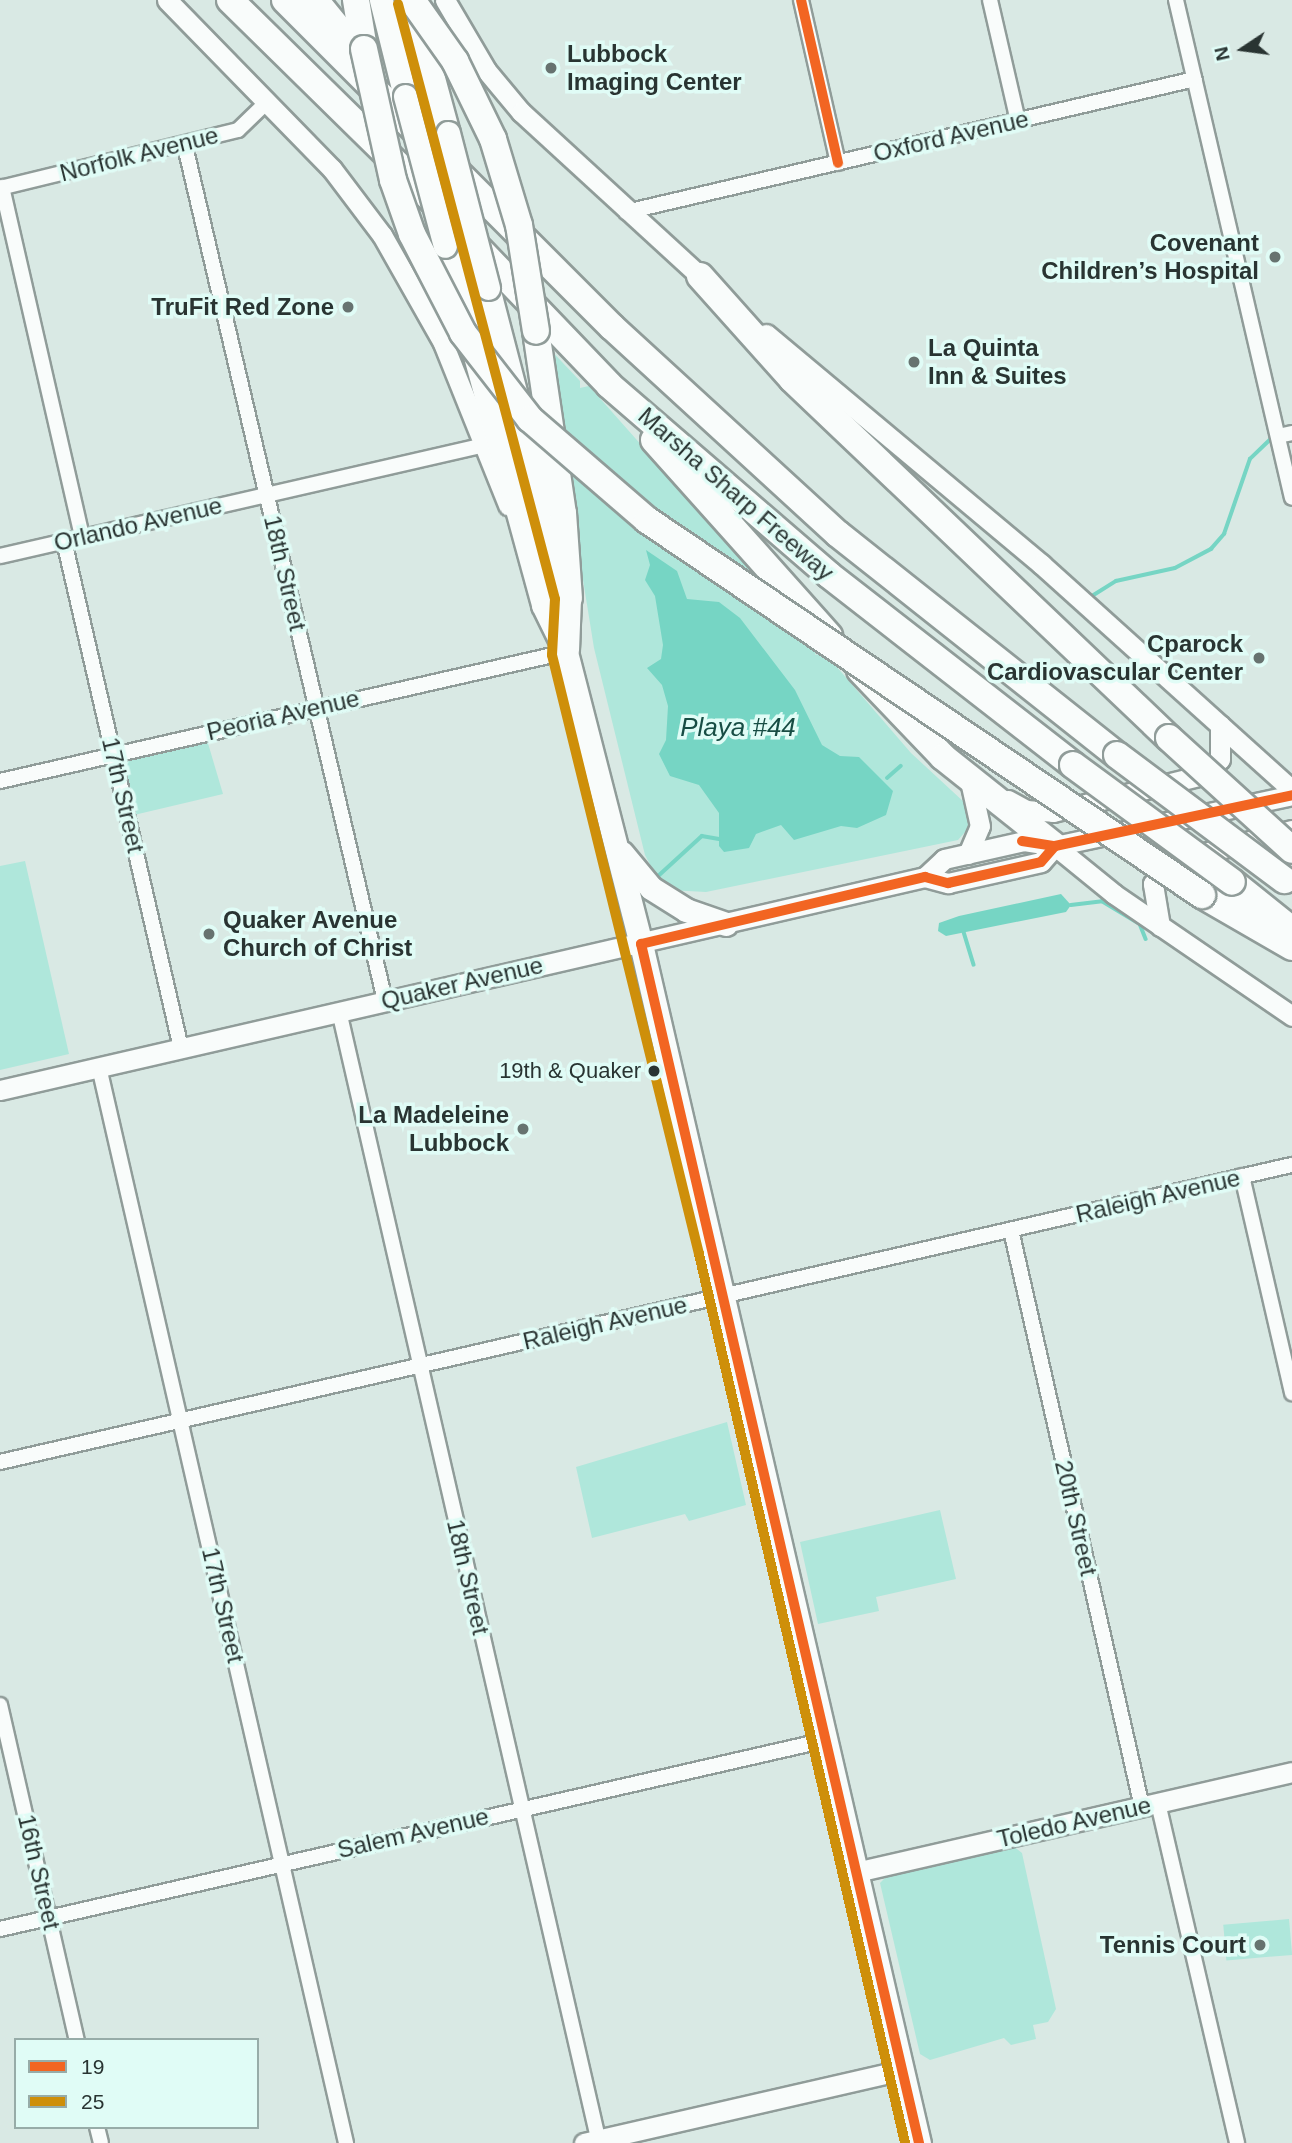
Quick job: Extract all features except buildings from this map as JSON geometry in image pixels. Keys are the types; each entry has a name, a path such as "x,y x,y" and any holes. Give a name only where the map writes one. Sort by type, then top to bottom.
{"highway":[{"name":"Marsha Sharp Freeway","path":"230,0 407,174 609,385 830,575 1073,765 1232,882 1292,930"},
{"name":"Marsha Sharp Freeway","path":"285,0 439,138 612,327 838,534 1117,755 1288,883"},
{"path":"315,0 439,138"},
{"path":"356,0 393,180 412,234 463,333 530,419 647,520 1202,895 1292,947"},
{"path":"412,0 455,61 493,139 519,225 563,513 569,598"},
{"path":"700,276 792,379 1169,738 1292,850"},
{"path":"609,385 763,566 970,780 1055,846"}],"main road":[{"path":"167,0 332,169 382,235 443,343 481,446 529,548"},
{"path":"381,0 543,605 566,652 615,843 724,1295 919,2143"},
{"path":"412,0 439,138 488,288 569,598 566,652"},
{"path":"445,0 486,70 521,112 626,212 1041,565 1292,790"},
{"path":"970,780 1026,810 1053,812 1199,776 1220,759 1220,725"},
{"path":"968,854 980,826 970,780"},
{"name":"Quaker Avenue","path":"925,877 944,859 1031,839 1055,846 1292,795"},
{"path":"1160,926 1153,884 1170,862 1292,830"},
{"path":"615,843 651,888 686,910 726,924"},
{"path":"1055,846 1160,926 1292,1016"},
{"name":"Quaker Avenue","path":"0,1090 925,877 948,883 1041,862 1055,846"},
{"name":"Toledo Avenue","path":"856,1872 1292,1772"},
{"path":"594,2142 902,2070"}],"street":[{"path":"801,0 838,163"},
{"path":"990,0 1018,121"},
{"path":"1176,0 1285,434 1292,498"},
{"name":"Oxford Avenue","path":"626,212 1195,79"},
{"name":"Norfolk Avenue","path":"1,188 185,146 238,130 268,101"},
{"name":"18th Street","path":"185,146 385,1000"},
{"path":"1,188 82,537"},
{"name":"Orlando Avenue","path":"0,556 481,446"},
{"name":"17th Street","path":"64,541 181,1048"},
{"name":"Peoria Avenue","path":"0,781 566,652"},
{"name":"18th Street","path":"339,1011 521,1808 594,2142"},
{"name":"17th Street","path":"99,1067 346,2143"},
{"name":"Raleigh Avenue","path":"0,1462 1292,1165"},
{"path":"1242,1176 1292,1393"},
{"name":"20th Street","path":"1011,1230 1150,1805 1237,2143"},
{"name":"16th Street","path":"0,1705 77,2038"},
{"name":"Salem Avenue","path":"0,1929 826,1740"}],"shaded area":[{"path":"545,344 580,381 580,388 589,386 722,536 818,648 815,655 823,653 911,753 965,803 973,823 958,840 706,892 669,890 659,882 645,855 594,648"},
{"path":"207,740 223,794 134,815 122,765 127,760"},
{"path":"25,861 69,1054 0,1070 0,866"},
{"path":"727,1422 746,1505 689,1521 685,1514 592,1538 576,1467"},
{"path":"940,1510 956,1579 876,1597 879,1611 818,1624 800,1542"},
{"path":"1013,1846 1022,1853 1056,2009 1048,2022 1033,2025 1036,2039 1011,2045 1004,2038 930,2060 920,2054 880,1883 888,1875"},
{"name":"Tennis Court","path":"1289,1919 1292,1955 1226,1961 1223,1925"}],"water":[{"name":"Playa #44","path":"646,550 677,571 687,599 719,602 740,618 795,690 822,745 840,756 859,757 893,791 886,815 857,828 841,826 794,840 781,825 756,834 749,848 724,852 719,846 719,813 699,785 670,776 659,754 666,740 668,706 662,685 647,668 661,659 663,645 655,596 645,580 650,565"},
{"path":"1061,894 1071,905 1066,912 946,936 938,931 939,923 959,916"}],"waterway":[{"path":"1092,596 1116,581 1175,568 1211,549 1224,534 1250,459 1272,438"},
{"path":"887,778 901,766"},
{"path":"656,878 702,836 719,839"},
{"path":"1071,905 1102,901 1140,924 1146,939"},
{"path":"964,932 974,964"}],"transit line":[{"name":"19","path":"801,0 838,163"},
{"name":"25","path":"398,4 555,599 552,655 699,1254 905,2143"},
{"name":"19","path":"1022,841 1055,846 1292,795"},
{"name":"19","path":"919,2143 641,944 925,877 948,883 1041,862 1055,846"}],"place":[{"name":"Lubbock Imaging Center","path":"551,68"},
{"name":"Covenant Children’s Hospital","path":"1275,257"},
{"name":"TruFit Red Zone","path":"348,307"},
{"name":"La Quinta Inn & Suites","path":"914,362"},
{"name":"Cparock Cardiovascular Center","path":"1259,658"},
{"name":"Quaker Avenue Church of Christ","path":"209,934"},
{"name":"19th & Quaker","path":"654,1071"},
{"name":"La Madeleine Lubbock","path":"523,1129"},
{"name":"Tennis Court","path":"1260,1945"}]}
